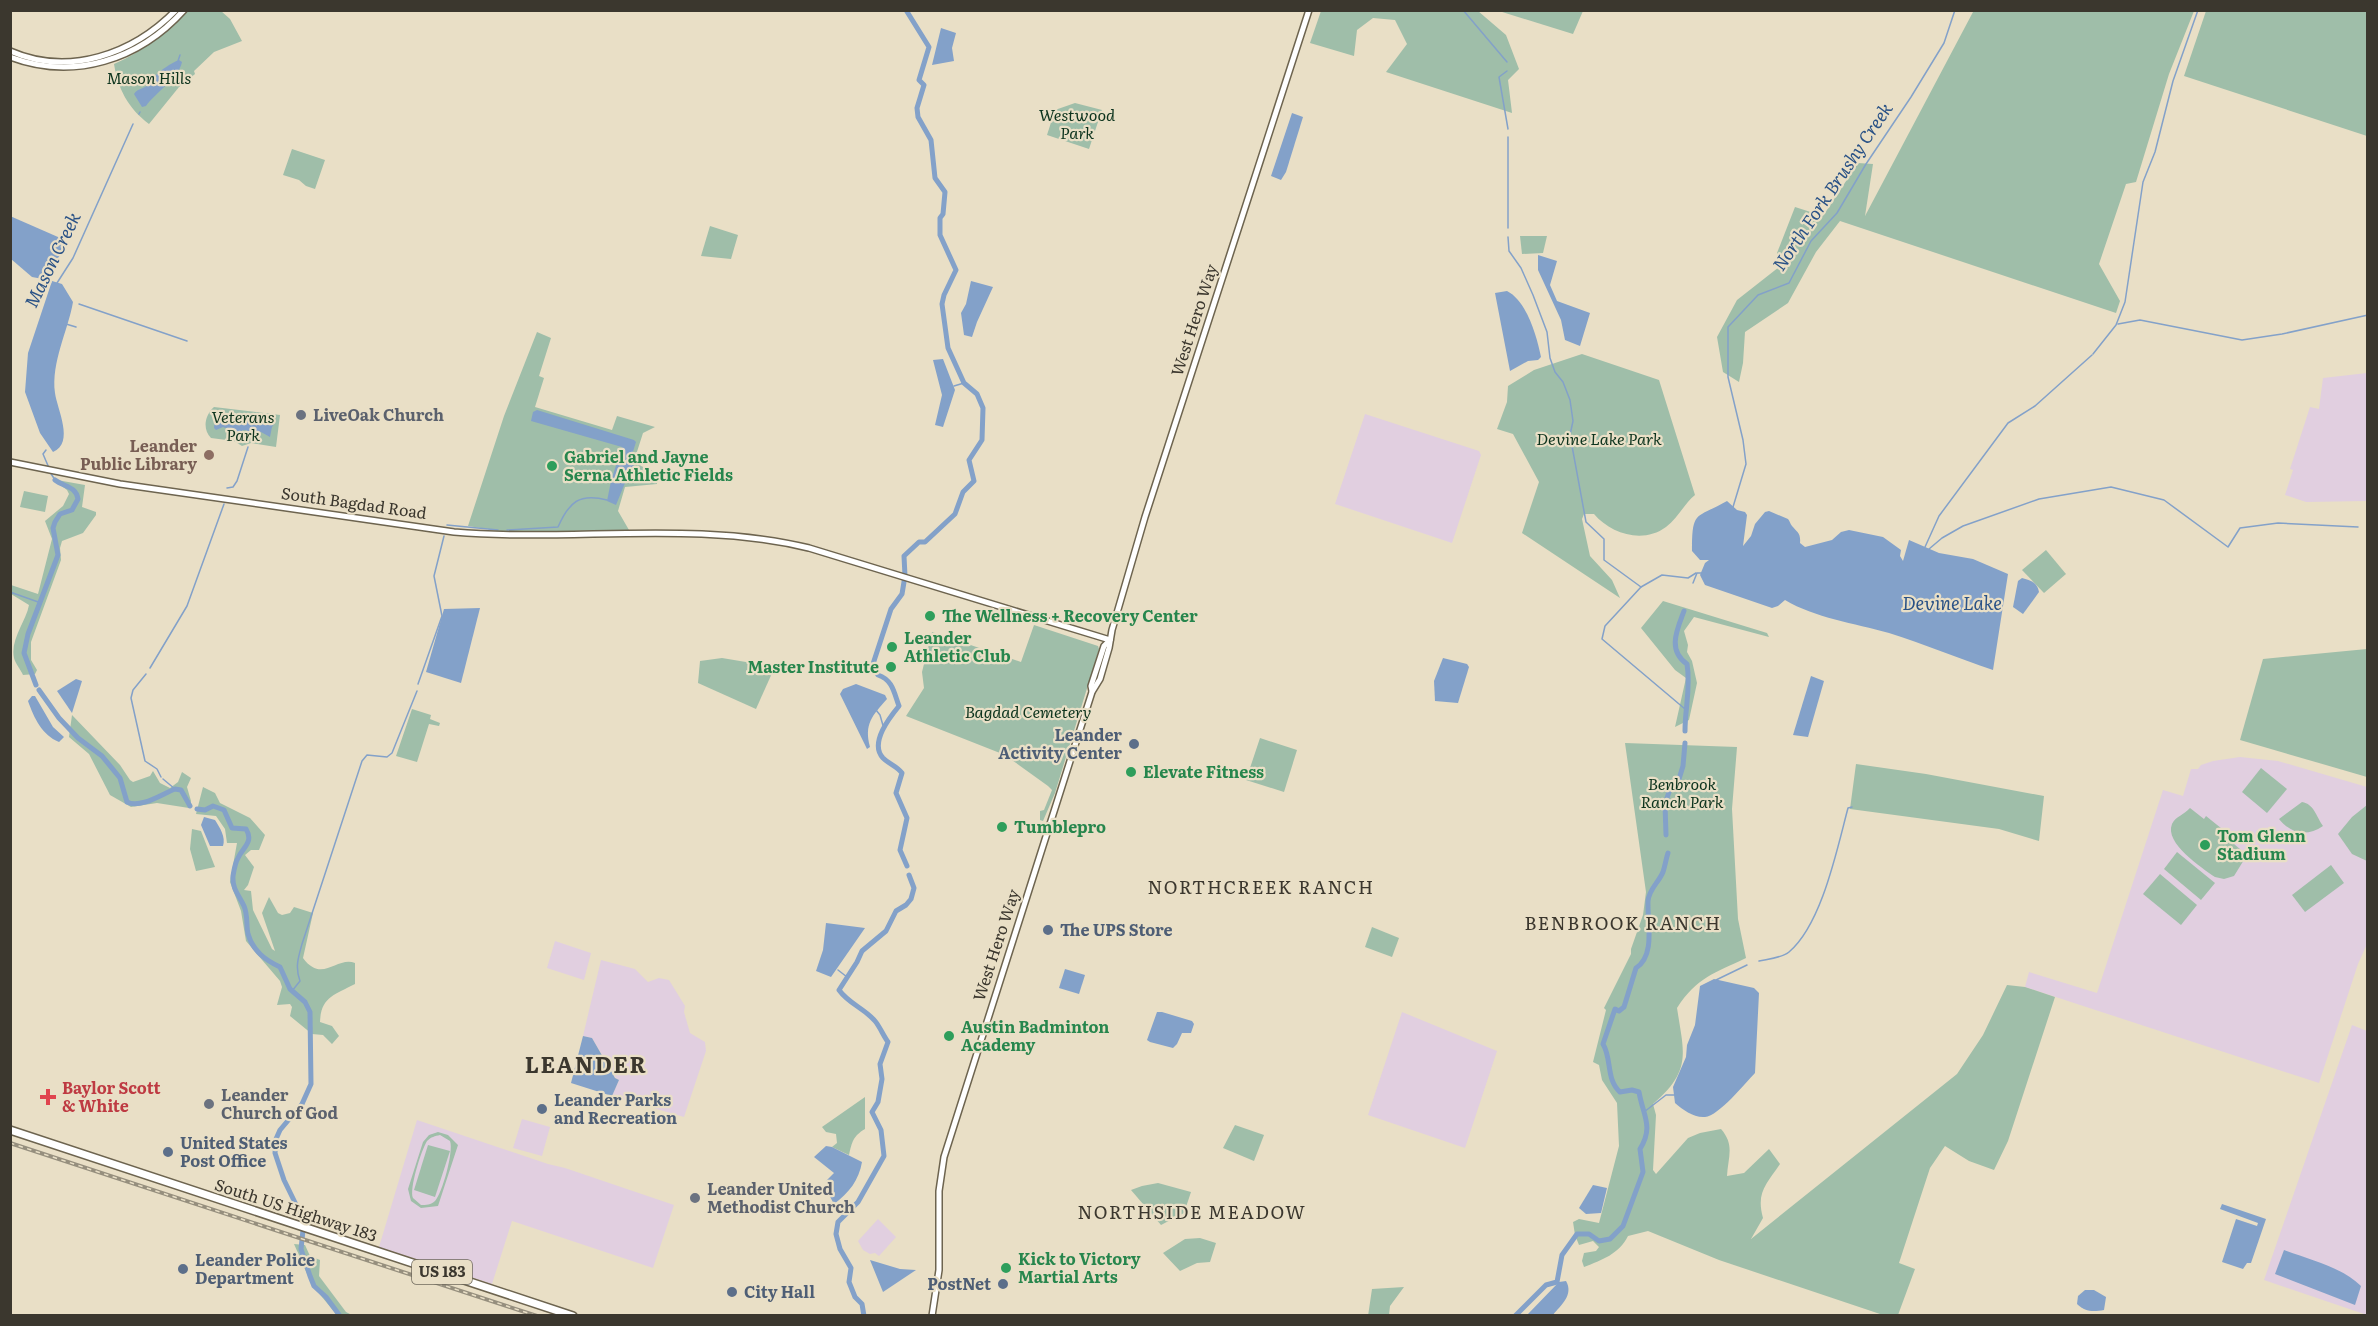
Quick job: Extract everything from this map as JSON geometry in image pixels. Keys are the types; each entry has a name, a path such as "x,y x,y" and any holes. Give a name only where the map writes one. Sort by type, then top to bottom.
{"main road":[{"path":"10,51 45,61 90,60 123,50 160,27 176,10"},
{"path":"10,57 26,63 60,68 109,61 130,53 150,41 184,10"},
{"name":"West Hero Way","path":"932,1316 939,1270 939,1191 944,1157 1042,844 1092,692 1100,679 1145,517 1309,10"},
{"name":"South Bagdad Road","path":"10,462 120,484 454,532 503,536 747,536 793,544 1110,640"},
{"name":"South US Highway 183","path":"10,1130 573,1316"}],"shaded area":[{"path":"2367,373 2367,501 2306,502 2285,495 2293,470 2290,469 2310,407 2319,409 2323,378"},
{"path":"1365,414 1479,451 1481,455 1452,543 1335,504"},
{"path":"2240,757 2278,761 2367,787 2367,944 2358,964 2319,1083 2025,987 2029,972 2097,993 2163,790 2183,796 2191,769 2198,769 2201,765 2213,761"},
{"path":"555,941 591,953 584,980 547,968"},
{"path":"601,960 635,969 648,982 659,978 669,980 685,1006 684,1012 690,1033 705,1042 706,1051 684,1117 612,1096 619,1080 592,1038 583,1036"},
{"path":"1402,1012 1497,1051 1465,1148 1368,1115"},
{"path":"2352,1025 2367,1031 2367,1315 2264,1280"},
{"path":"522,1119 550,1127 542,1156 513,1148"},
{"path":"417,1120 674,1205 653,1268 512,1221 492,1284 379,1247"},
{"path":"878,1219 896,1237 879,1256 863,1250 858,1241"}],"green space":[{"name":"Mason Hills","path":"188,11 221,11 230,19 242,41 214,52 194,71 195,74 179,87 149,124 135,111 125,97 118,82 114,64 153,41"},
{"path":"1321,11 1478,11 1506,35 1519,69 1508,80 1512,113 1386,72 1407,44 1395,20 1373,18 1357,30 1354,56 1310,43"},
{"path":"1499,11 1583,11 1573,34"},
{"path":"1971,11 2194,11 2169,74 2136,182 2126,184 2099,264 2120,301 2116,313 1840,221 1816,252 1788,303 1745,332 1739,382 1723,372 1717,337 1737,300 1783,264 1777,253 1795,207 1823,216 1858,163 1873,164 1865,216 1973,12"},
{"path":"2206,11 2367,11 2367,136 2184,76"},
{"name":"Westwood Park","path":"1075,103 1102,110 1089,149 1047,135 1055,110"},
{"path":"292,149 325,160 315,189 299,180 283,175"},
{"path":"710,226 738,235 731,259 701,256"},
{"path":"1520,236 1547,236 1543,253 1522,254"},
{"path":"537,332 551,338 539,376 544,378 535,407 612,430 617,416 655,427 643,433 635,458 641,466 655,472 657,484 625,487 618,511 629,530 507,532 468,526 504,416"},
{"name":"Devine Lake Park","path":"1582,354 1659,380 1695,495 1666,527 1647,535 1638,536 1618,531 1609,527 1594,514 1584,514 1582,519 1590,556 1612,580 1620,598 1522,533 1539,482 1513,434 1497,429 1507,402 1508,386 1534,370"},
{"name":"Veterans Park","path":"214,407 280,415 276,447 251,443 242,446 234,441 211,438 206,430 206,422 208,414"},
{"path":"55,481 85,485 82,507 96,512 96,515 83,533 62,541 61,560 31,642 31,660 37,670 35,674 23,675 13,651 29,605 11,594 11,585 38,594 52,539 45,521 63,506 69,494"},
{"path":"24,491 48,496 45,512 20,507"},
{"path":"2046,550 2066,574 2044,593 2022,570"},
{"path":"1663,601 1767,633 1769,637 1694,617 1684,631 1688,645 1687,652 1692,661 1697,683 1689,720 1675,727 1686,678 1675,670 1641,628"},
{"name":"Bagdad Cemetery","path":"1034,625 1098,646 1099,649 1055,793 1043,821 1040,820 1040,811 1044,810 1052,790 1048,786 1005,755 906,716 924,688 922,672 932,632 1021,662"},
{"path":"2367,649 2367,777 2240,740 2263,659"},
{"path":"722,658 758,664 773,671 756,709 698,683 700,661"},
{"path":"412,709 431,715 430,719 440,723 439,726 429,724 417,762 396,756"},
{"path":"72,715 120,765 133,782 150,776 153,771 160,783 170,788 178,782 182,772 191,778 187,787 191,801 189,808 157,803 131,807 110,795 89,754 69,737"},
{"path":"1260,738 1297,750 1284,792 1246,780"},
{"name":"Benbrook Ranch Park","path":"1625,743 1737,747 1732,809 1738,919 1746,958 1707,977 1692,989 1677,1008 1682,1038 1682,1060 1680,1071 1674,1081 1653,1104 1656,1115 1653,1170 1656,1174 1688,1138 1721,1129 1729,1146 1727,1176 1744,1173 1769,1149 1780,1164 1764,1189 1761,1202 1763,1218 1751,1239 1957,1074 1983,1035 2007,985 2025,987 2055,997 2008,1141 1994,1170 1969,1161 1945,1146 1930,1168 1899,1263 1915,1269 1898,1315 1883,1315 1719,1260 1648,1231 1628,1236 1615,1252 1584,1267 1582,1261 1584,1253 1596,1251 1599,1247 1593,1241 1579,1245 1573,1222 1579,1219 1599,1223 1619,1146 1617,1103 1602,1080 1599,1065 1593,1062 1606,1010 1604,1008 1631,954 1643,915 1646,892"},
{"path":"1856,764 1926,774 2044,796 2039,841 1999,829 1850,809"},
{"path":"2261,768 2287,789 2267,813 2242,792"},
{"path":"203,787 215,793 220,803 250,818 265,835 259,850 251,850 245,855 254,867 244,890 251,891 253,910 272,949 275,951 262,913 269,897 278,913 282,915 290,913 294,907 313,913 303,958 310,965 323,969 342,963 355,963 355,984 330,998 321,1014 320,1022 332,1026 339,1036 332,1044 323,1035 312,1034 290,1016 292,1007 290,1004 277,1005 282,987 280,981 246,941 241,911 230,882 237,843 227,843 225,829 216,816 196,814"},
{"path":"2302,802 2312,808 2323,826 2305,833 2294,831 2279,819"},
{"path":"2367,805 2367,861 2352,854 2338,834 2352,817"},
{"name":"Tom Glenn Stadium","path":"2190,808 2204,819 2206,816 2237,841 2234,844 2247,855 2234,876 2224,879 2215,877 2179,847 2171,831 2172,824"},
{"path":"192,829 201,831 215,867 196,871 190,849"},
{"path":"2177,852 2215,883 2201,900 2164,869"},
{"path":"2331,865 2344,883 2305,912 2292,895"},
{"path":"2160,874 2197,905 2181,925 2143,894"},
{"path":"1372,927 1399,938 1392,957 1365,947"},
{"path":"865,1097 865,1129 854,1140 849,1155 832,1147 837,1143 836,1134 826,1132 822,1127"},
{"path":"1235,1125 1264,1135 1254,1161 1223,1148"},
{"path":"438,1132 448,1135 458,1145 438,1206 421,1208 411,1201 408,1189 423,1142 429,1135","holes":["440,1135 450,1141 449,1163 438,1197 432,1203 421,1205 413,1198 412,1193 416,1170 427,1141"]},
{"path":"428,1145 450,1151 435,1197 414,1190"},
{"path":"1158,1183 1191,1192 1184,1213 1161,1225 1131,1190"},
{"path":"1200,1238 1216,1243 1210,1262 1197,1263 1180,1271 1163,1253 1185,1239"},
{"path":"294,1244 305,1245 310,1256 320,1260 319,1276 346,1312 352,1315 337,1315 312,1285"},
{"path":"1404,1287 1390,1306 1389,1315 1368,1316 1372,1289"}],"water":[{"path":"941,28 956,33 952,48 954,61 932,65"},
{"path":"179,60 182,62 180,68 172,80 146,106 142,107 134,94 151,83 163,69"},
{"path":"1292,113 1303,117 1286,172 1281,180 1271,176"},
{"path":"10,216 58,237 64,242 59,257 43,279 32,277 11,259"},
{"path":"1538,255 1557,261 1550,285 1557,301 1590,313 1580,346 1565,340 1561,320 1538,270"},
{"path":"52,281 62,284 73,302 55,370 55,393 64,434 59,448 53,452 40,433 25,392 28,353"},
{"path":"971,281 993,287 972,337 964,335 961,313 966,304"},
{"path":"1507,291 1514,296 1525,311 1534,330 1541,357 1510,371 1495,293"},
{"path":"943,359 955,390 943,427 935,425 942,395 933,360"},
{"path":"537,410 636,442 631,458 635,471 634,481 625,483 616,505 607,501 622,447 531,421 533,412"},
{"path":"224,413 239,419 260,418 270,423 276,421 270,437 261,432 252,434 245,430 240,434 223,427 216,430 214,428 215,417"},
{"name":"Devine Lake","path":"1727,501 1747,515 1743,546 1751,536 1755,524 1765,512 1769,511 1788,519 1799,535 1800,543 1805,547 1832,540 1841,532 1849,530 1883,537 1901,550 1900,556 1903,561 1909,540 1939,553 1973,559 2008,574 1993,670 1889,633 1822,616 1785,600 1772,608 1705,585 1700,575 1705,563 1709,560 1700,560 1692,551 1693,528 1698,517"},
{"path":"2022,578 2035,584 2039,592 2023,614 2013,607 2018,581"},
{"path":"480,608 461,683 426,672 444,609"},
{"path":"1443,658 1467,664 1469,667 1458,703 1435,701 1434,681"},
{"path":"1811,676 1824,681 1808,737 1793,735"},
{"path":"76,679 82,681 72,713 57,691"},
{"path":"856,684 885,695 887,699 877,710 869,726 870,747 867,749 840,694 843,689"},
{"path":"35,696 53,727 64,737 59,742 48,735 36,720 28,701"},
{"path":"204,817 215,820 221,829 223,846 210,846 201,825"},
{"path":"826,923 865,928 831,977 816,971 823,950"},
{"path":"1065,969 1085,975 1079,994 1059,988"},
{"path":"1714,979 1754,988 1759,993 1755,1073 1717,1111 1701,1117 1689,1113 1675,1103 1673,1087 1686,1057 1687,1045 1695,1025 1700,986"},
{"path":"1157,1012 1192,1021 1194,1024 1191,1033 1182,1033 1173,1048 1150,1042 1147,1040"},
{"path":"583,1036 592,1038 615,1078 619,1080 612,1096 571,1083"},
{"path":"826,1146 862,1162 852,1186 834,1204 828,1193 826,1181 834,1173 814,1157"},
{"path":"1593,1185 1607,1188 1601,1213 1586,1214 1579,1208"},
{"path":"2222,1204 2266,1219 2251,1263 2247,1263 2243,1269 2222,1262 2236,1219 2257,1226 2258,1223 2220,1209"},
{"path":"2284,1250 2324,1264 2353,1279 2361,1286 2355,1305 2275,1274"},
{"path":"870,1260 900,1269 916,1270 883,1292"},
{"path":"1566,1281 1568,1295 1553,1315 1527,1315 1559,1282"},
{"path":"2085,1290 2094,1290 2106,1297 2104,1310 2089,1311 2077,1304 2078,1296"}],"waterway":[{"path":"906,10 929,47 919,80 924,85 917,108 918,117 931,140 935,178 945,192 943,214 940,218 940,235 956,270 942,304 948,348 964,383 977,394 983,408 982,440 969,460 974,481 963,492 955,514 925,542 919,542 904,556 905,576 902,594 891,609 872,667 890,684 899,706 882,731 878,745 883,758 902,773 896,793 907,818 900,850 907,866"},
{"path":"1463,10 1507,62"},
{"name":"North Fork Brushy Creek","path":"1733,507 1746,464 1743,440 1728,377 1728,327 1758,295 1789,283 1811,241 1837,213 1944,43 1955,10"},
{"path":"2093,354 2116,325 2125,302 2143,182 2155,152 2173,81 2198,10"},
{"name":"Mason Creek","path":"178,61 180,55"},
{"path":"1507,71 1499,77 1508,129"},
{"name":"Mason Creek","path":"57,283 73,258 133,124"},
{"path":"1508,137 1508,228"},
{"path":"1508,237 1509,251 1521,268 1547,332 1550,358 1555,372 1563,382 1570,400 1573,421 1570,435 1586,522 1604,539 1604,560 1641,587"},
{"path":"79,304 187,341"},
{"path":"2118,324 2140,320 2242,340 2282,334 2368,315"},
{"path":"66,324 76,327"},
{"path":"1925,547 1939,516 2008,423 2035,406 2092,355"},
{"path":"954,386 964,383"},
{"path":"227,488 233,487 237,481 248,447"},
{"name":"Mason Creek","path":"46,450 43,454 49,468"},
{"name":"Mason Creek","path":"50,472 55,480"},
{"name":"Mason Creek","path":"36,685 24,653 28,634 58,555 53,528 55,522 60,514 72,510 78,499 72,489 55,480"},
{"path":"1929,549 1942,538 1963,526 2039,499 2111,487 2164,500 2228,547 2240,528 2278,523 2358,527"},
{"path":"507,530 558,527 566,511 576,502 589,498 607,500"},
{"path":"150,668 187,606 224,504"},
{"path":"447,525 498,530"},
{"path":"418,684 442,616 434,576 444,536"},
{"path":"1685,709 1602,639 1605,626 1641,587 1662,575 1688,578 1696,573"},
{"name":"North Fork Brushy Creek","path":"1693,583 1697,573 1701,573"},
{"path":"10,592 41,603"},
{"name":"North Fork Brushy Creek","path":"1684,611 1675,646 1687,664 1685,731"},
{"path":"146,674 133,690 131,698 145,761 157,769 161,777"},
{"name":"Mason Creek","path":"39,690 59,718 78,738 102,756 120,778 127,802 138,804 175,789 181,790 190,806"},
{"path":"292,991 300,981 298,958 362,761 367,755 387,757 392,753 417,691"},
{"path":"876,710 884,729"},
{"name":"North Fork Brushy Creek","path":"1666,835 1665,804 1671,786 1679,779 1683,766 1685,743"},
{"path":"163,779 175,789"},
{"name":"Mason Creek","path":"197,809 205,810 213,806 224,810 232,828 246,829 249,837 236,862 233,881 245,909 248,934 260,954 280,967 290,989 305,1002 310,1012 311,1084 302,1104 280,1130 276,1139 275,1153 284,1180 304,1221 301,1249 310,1276 314,1286 326,1297 340,1316"},
{"path":"1759,961 1779,957 1789,952 1811,923 1827,885 1848,808 1852,807"},
{"name":"North Fork Brushy Creek","path":"1515,1316 1546,1285 1557,1282 1562,1255 1577,1234 1589,1234 1599,1241 1610,1239 1623,1226 1643,1172 1640,1149 1647,1127 1639,1092 1632,1090 1620,1092 1616,1087 1603,1044 1615,1009 1619,1011 1624,1007 1636,968 1646,955 1649,937 1648,901 1652,889 1663,872 1668,853"},
{"path":"864,1316 862,1304 855,1297 849,1282 851,1268 840,1249 836,1234 838,1222 858,1202 884,1156 881,1130 872,1112 878,1102 882,1079 880,1064 888,1042 875,1021 839,990 862,951 886,931 896,911 911,899 914,888 909,875"},
{"path":"1716,980 1747,965"},
{"path":"838,970 847,977"},
{"path":"1644,1112 1666,1095 1674,1095"}],"railway":[{"path":"10,1143 537,1316"}],"place":[{"name":"LiveOak Church","path":"301,415"},
{"name":"Leander Public Library","path":"209,455"},
{"name":"Gabriel and Jayne Serna Athletic Fields","path":"552,466"},
{"name":"The Wellness + Recovery Center","path":"930,616"},
{"name":"Leander Athletic Club","path":"892,647"},
{"name":"Master Institute","path":"891,667"},
{"name":"Leander Activity Center","path":"1134,744"},
{"name":"Elevate Fitness","path":"1131,772"},
{"name":"Tumblepro","path":"1002,827"},
{"name":"Tom Glenn Stadium","path":"2205,845"},
{"name":"The UPS Store","path":"1048,930"},
{"name":"Austin Badminton Academy","path":"949,1036"},
{"name":"Baylor Scott & White","path":"48,1097"},
{"name":"Leander Church of God","path":"209,1104"},
{"name":"Leander Parks and Recreation","path":"542,1109"},
{"name":"United States Post Office","path":"168,1152"},
{"name":"Leander United Methodist Church","path":"695,1198"},
{"name":"Kick to Victory Martial Arts","path":"1006,1268"},
{"name":"Leander Police Department","path":"183,1269"},
{"name":"PostNet","path":"1003,1284"},
{"name":"City Hall","path":"732,1292"}],"district":[{"name":"NORTHCREEK RANCH","path":"1261,888"},
{"name":"BENBROOK RANCH","path":"1623,924"},
{"name":"LEANDER","path":"586,1065"},
{"name":"NORTHSIDE MEADOW","path":"1192,1213"}]}
